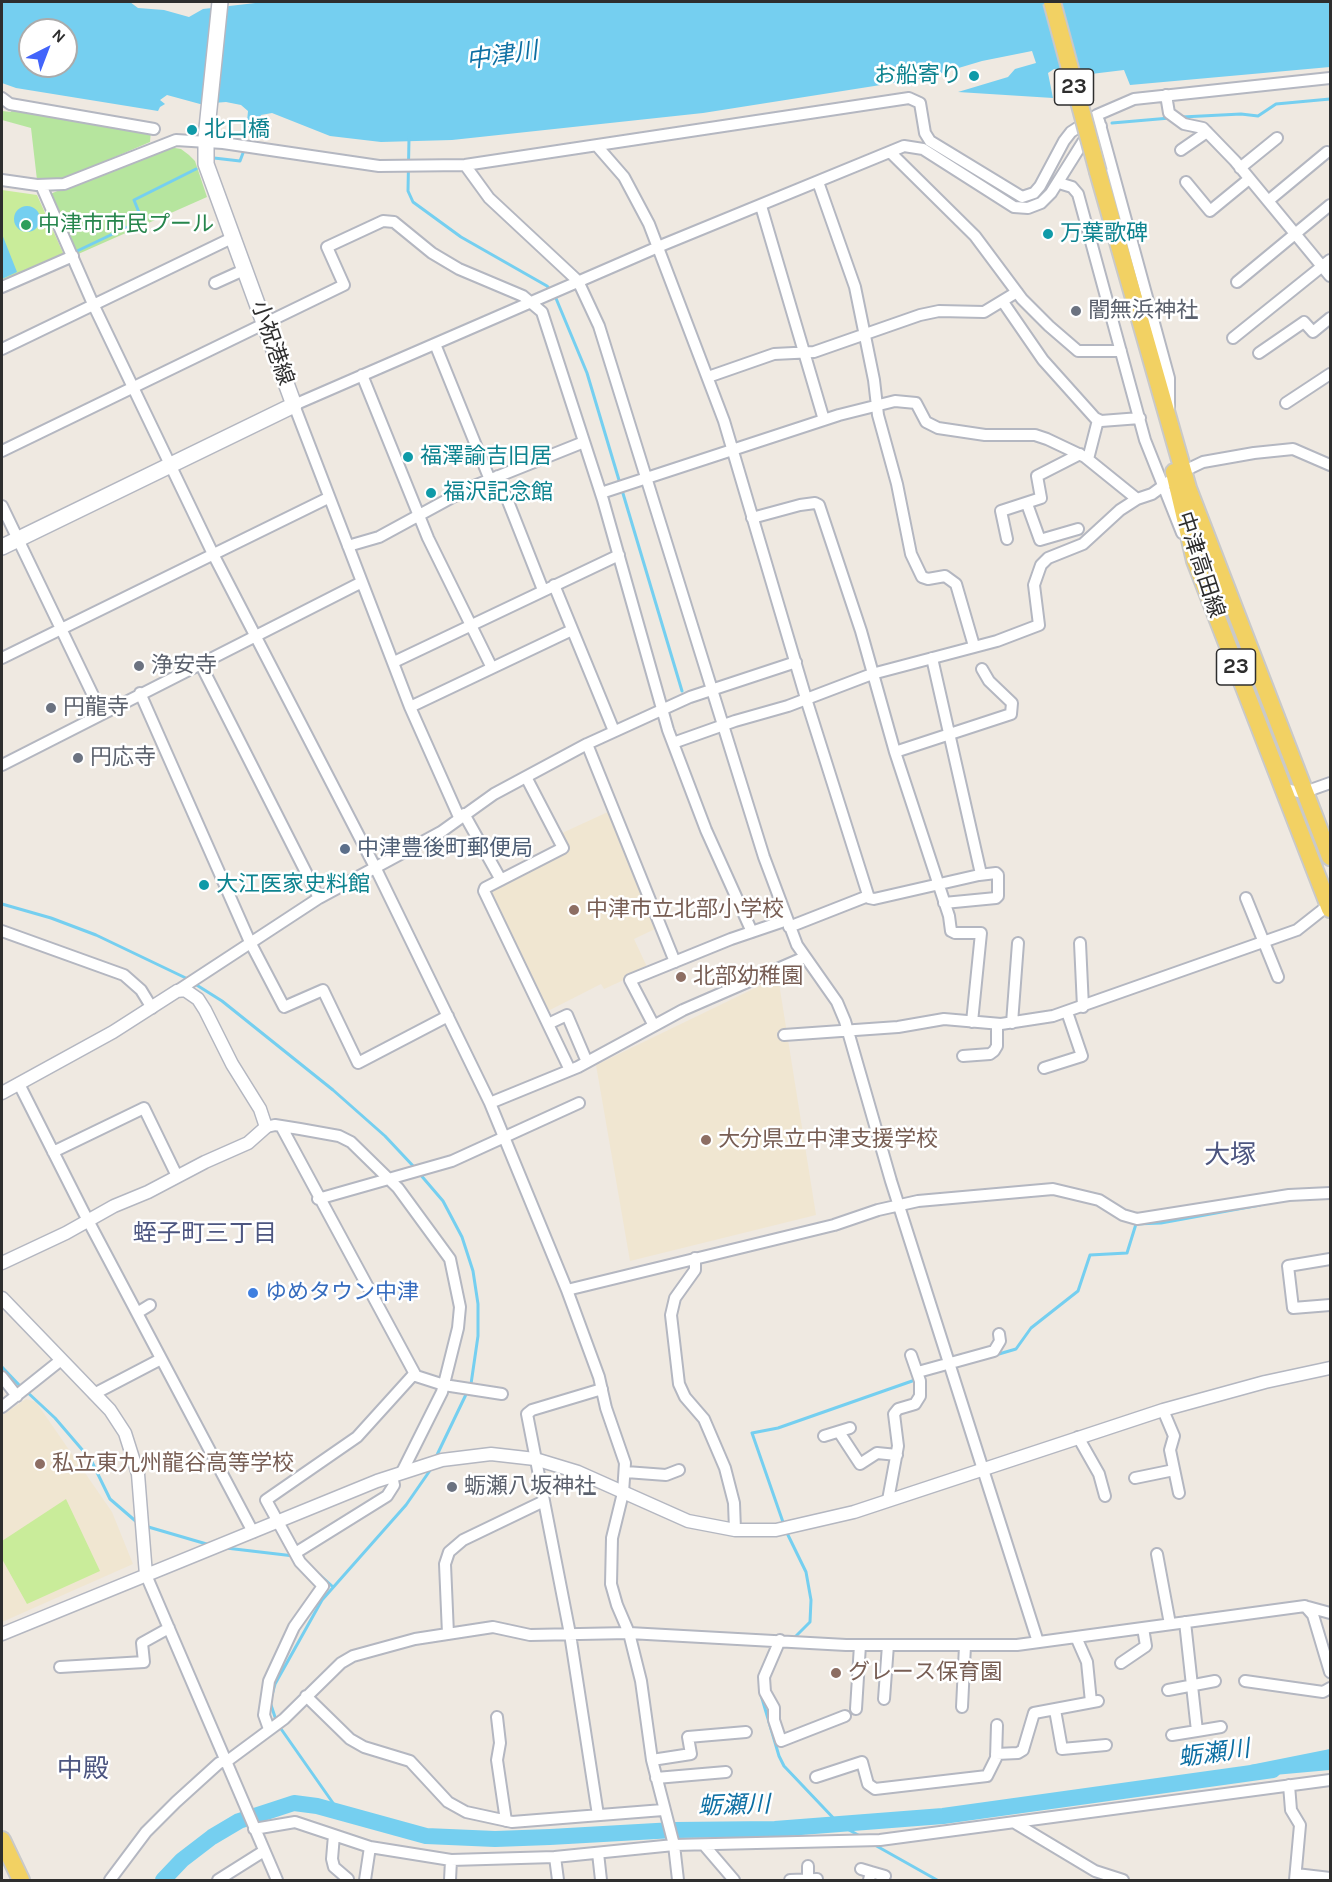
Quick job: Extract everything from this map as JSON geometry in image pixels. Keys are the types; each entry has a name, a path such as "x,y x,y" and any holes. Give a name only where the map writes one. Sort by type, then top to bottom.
{"main road":[{"name":"小祝港線","path":"2,547 294,405 246,268 208,170 206,141 220,2"},
{"name":"中津高田線","path":"1052,2 1166,417 1174,478 1195,561 1330,906"},
{"name":"中津高田線","path":"1174,478 1330,857"},
{"path":"4,1850 21,1881"}],"street":[{"path":"2,180 41,185 64,184 171,140 224,143 379,166 465,165 909,98 920,103 925,133 930,141 1022,197 1041,186 1066,137 1097,115 1134,99 1330,78"},
{"path":"1166,95 1169,113 1184,124 1203,128 1207,132 1250,179 1295,234 1327,263 1330,276"},
{"path":"4,104 154,129"},
{"path":"1097,115 1169,378 1170,404 1166,417"},
{"path":"501,880 461,816 410,707 294,405 658,247 904,146 917,147 1018,208 1038,204 1059,183 1083,142 1101,126"},
{"path":"1181,150 1207,132"},
{"path":"1240,168 1277,138"},
{"path":"597,146 624,177 644,213 708,377 733,451 868,897"},
{"path":"1268,201 1327,152"},
{"path":"891,153 975,236 1017,292 1043,321 1078,351 1121,351"},
{"path":"465,165 489,198 579,282 599,326 712,690 721,726 788,924 805,957 837,1002 849,1031 900,1204 1038,1642"},
{"path":"1186,182 1210,211 1250,179"},
{"path":"818,182 854,280 876,404 897,484 911,554 918,573 926,579 945,576 956,584 974,646"},
{"path":"1059,183 1072,187 1078,194 1140,418 1174,478"},
{"path":"41,185 93,304 213,554 375,867 490,1103 567,1290 624,1456 626,1472 623,1493 612,1538 611,1584 616,1605 629,1633 641,1681 652,1760 673,1843 678,1881"},
{"path":"1237,282 1330,205"},
{"path":"761,206 824,420"},
{"path":"2,451 344,285 327,247 346,236 387,220 394,222 446,262 516,291 542,312 601,493 673,743 706,830 752,932"},
{"path":"2,349 234,237"},
{"path":"2,287 72,256"},
{"path":"1233,338 1327,263"},
{"path":"215,283 246,268"},
{"path":"708,377 774,354 805,354 920,315 939,311 976,314 991,310 1017,292"},
{"path":"1003,302 1052,371 1098,420 1140,418"},
{"path":"1259,353 1304,322 1313,332 1330,318"},
{"path":"435,344 494,478 548,588 572,630 614,731"},
{"path":"1286,403 1330,374"},
{"path":"362,375 418,515 492,668"},
{"path":"601,493 824,420 876,404 895,401 916,403 923,418 933,427 985,435 1035,435 1084,456 1137,499"},
{"path":"1007,539 1000,512 1027,504 1042,496 1036,482 1039,474 1084,456 1098,420"},
{"path":"348,546 373,540 494,478 584,442"},
{"path":"673,743 788,706 872,674 974,646 1039,625 1034,585 1041,565 1048,558 1083,544 1120,510 1208,461 1289,448 1330,465"},
{"path":"2,658 328,498"},
{"path":"752,518 800,505 815,503 819,505 858,621 895,752 951,931 981,933 972,1022"},
{"path":"1027,504 1040,540 1078,529"},
{"path":"2,506 102,714"},
{"path":"394,662 619,555"},
{"path":"2,765 362,582"},
{"path":"410,707 572,630"},
{"path":"932,658 966,798 981,874"},
{"path":"2,1093 152,1008 319,898 441,832 461,816 526,777 587,744 662,709 796,662"},
{"path":"200,663 319,898"},
{"path":"895,752 1009,716 1013,712 1012,703 989,681 982,669"},
{"path":"140,693 250,942 284,1007 323,990 358,1063 448,1016"},
{"path":"587,744 675,962"},
{"path":"526,777 563,848 485,888 484,891 570,1071"},
{"path":"1283,788 1305,792 1330,783"},
{"path":"653,1024 630,980 752,932 788,924 868,897 874,899 981,874 996,873 998,875 998,896 944,903"},
{"path":"1246,898 1278,977"},
{"path":"784,1035 849,1031 944,1019 997,1024 1012,1023 1067,1012 1297,930 1330,906"},
{"path":"2,931 124,975 141,990 152,1008"},
{"path":"1012,1023 1018,943"},
{"path":"1080,943 1083,1007"},
{"path":"490,1103 570,1071 653,1024 805,957"},
{"path":"174,993 185,990 201,1003 232,1064 260,1109 266,1127"},
{"path":"1044,1068 1082,1056 1067,1012"},
{"path":"548,1024 567,1015 586,1062"},
{"path":"963,1056 994,1052 998,1047 997,1024"},
{"path":"19,1084 88,1220 253,1532"},
{"path":"318,1199 436,1166 579,1104"},
{"path":"53,1152 144,1108 177,1176"},
{"path":"281,1126 318,1199 414,1374 423,1380 444,1385 502,1394"},
{"path":"2,1263 248,1143 266,1127 281,1126 346,1139 389,1178 444,1247 453,1269 461,1314 444,1385 387,1496 298,1555"},
{"path":"567,1290 834,1225 900,1204 954,1197 1053,1189 1099,1200 1129,1218 1143,1219 1289,1195 1330,1193"},
{"path":"696,1258 695,1270 675,1298 671,1315 679,1384 685,1397 704,1419 725,1468 734,1503 735,1530"},
{"path":"1330,1259 1288,1266 1293,1308 1330,1305"},
{"path":"2,1298 120,1424 133,1452 146,1575 224,1762 277,1881"},
{"path":"137,1313 150,1305"},
{"path":"918,1372 949,1361 994,1351 1000,1341 999,1334"},
{"path":"888,1500 897,1455 894,1414 898,1409 918,1401 921,1387 911,1355"},
{"path":"94,1394 161,1359"},
{"path":"2,1407 61,1360"},
{"path":"2,1634 397,1474 437,1461 469,1455 499,1455 535,1459 578,1472 678,1518 735,1530 793,1528 888,1500 1163,1410 1330,1368"},
{"path":"271,1728 264,1716 269,1681 294,1627 323,1586 298,1555 266,1500 357,1437 414,1374"},
{"path":"2,1377 19,1395"},
{"path":"598,1815 570,1634 527,1417 529,1411 602,1389"},
{"path":"1163,1410 1174,1436 1170,1450 1179,1493"},
{"path":"824,1436 844,1430 860,1464 877,1453 897,1455"},
{"path":"1078,1437 1099,1474 1105,1496"},
{"path":"626,1472 666,1475 679,1470"},
{"path":"1135,1478 1174,1470"},
{"path":"448,1634 445,1564 449,1552 463,1540 544,1501"},
{"path":"1157,1554 1170,1624"},
{"path":"1308,1606 1313,1615 1330,1672"},
{"path":"110,1881 146,1832 202,1778 219,1763 224,1762 284,1719 306,1696 353,1656 448,1634 493,1627 530,1635 629,1633 860,1645 965,1646 1038,1642 1308,1606 1330,1613"},
{"path":"1185,1622 1194,1685 1197,1731"},
{"path":"60,1667 144,1662 142,1643 169,1628"},
{"path":"1121,1663 1146,1646 1143,1628"},
{"path":"996,1754 1022,1751 1034,1713 1095,1702 1087,1662 1076,1637"},
{"path":"780,1640 764,1677 765,1692 774,1708 774,1720 781,1741 845,1716"},
{"path":"856,1709 860,1645"},
{"path":"885,1699 888,1645"},
{"path":"962,1707 965,1646"},
{"path":"1168,1690 1215,1681"},
{"path":"1245,1681 1323,1692 1330,1688"},
{"path":"306,1696 350,1738 364,1748 410,1761 448,1802 466,1812 506,1821 664,1812"},
{"path":"1055,1710 1062,1749 1106,1745"},
{"path":"497,1717 500,1743 497,1760 506,1821"},
{"path":"816,1777 862,1762 868,1784 875,1789 987,1776 993,1768 996,1754 997,1725"},
{"path":"1172,1735 1221,1727"},
{"path":"652,1760 691,1754 688,1737 746,1732"},
{"path":"656,1778 726,1772"},
{"path":"254,1829 295,1822 370,1847 451,1860 555,1857 673,1843 704,1845 880,1840 1330,1780"},
{"path":"1289,1785 1291,1810 1300,1825 1295,1878 1330,1878"},
{"path":"1015,1823 1095,1871 1124,1881"},
{"path":"334,1835 332,1859 334,1866 348,1879"},
{"path":"704,1845 734,1881"},
{"path":"365,1881 370,1847"},
{"path":"218,1881 264,1851"},
{"path":"598,1852 601,1881"},
{"path":"555,1857 558,1881"},
{"path":"450,1881 451,1860"},
{"path":"790,1881 812,1879 808,1866"},
{"path":"867,1874 885,1876"}],"shaded area":[{"name":"中津市立北部小学校","path":"610,811 657,928 634,939 648,969 604,989 601,984 546,1012 489,891 568,851 560,834"},
{"name":"大分県立中津支援学校","path":"778,977 816,1215 630,1261 596,1065"},
{"name":"私立東九州龍谷高等学校","path":"26,1399 36,1402 112,1512 133,1564 2,1622 2,1415"}],"green space":[{"path":"12,109 151,130 150,142 61,180 37,180 31,128 2,120 2,111 11,112"},
{"path":"163,146 181,149 195,161 207,197 76,255 48,195"},
{"name":"中津市市民プール","path":"2,190 37,195 64,255 2,284"},
{"path":"66,1499 100,1571 27,1604 2,1559 2,1541"}],"water":[{"name":"中津川","path":"2,2 130,2 138,8 164,10 189,17 203,9 264,2 1330,2 1330,67 1130,85 1124,70 1091,74 1054,69 1048,73 1053,98 958,92 1008,77 1015,69 1036,63 1032,51 982,61 925,78 703,113 452,140 381,142 330,136 272,113 261,115 257,124 260,128 251,129 249,133 246,133 248,111 241,105 226,102 200,104 167,95 160,100 165,104 158,111 16,88 2,83"},
{"path":"27,206 36,210 40,219 36,228 27,232 18,228 14,219 18,210"},
{"name":"中津市市民プール","path":"2,234 17,272 2,279"},
{"path":"1330,1749 1330,1770 1252,1777 1250,1765"}],"waterway":[{"path":"1182,117 1241,114 1258,116 1276,104 1330,99"},
{"path":"1112,123 1170,118"},
{"path":"409,138 408,191 413,202 461,237 547,286 551,291"},
{"path":"214,158 240,161 243,153"},
{"path":"75,252 142,220 134,200 196,169"},
{"path":"555,296 587,373 682,691"},
{"path":"2,904 51,918 96,935 190,980"},
{"path":"195,984 222,1001 333,1090 385,1136 415,1168"},
{"path":"419,1173 443,1201 462,1237 473,1271 478,1304 478,1336 471,1384 436,1457"},
{"path":"975,1361 1016,1349 1031,1328 1078,1291 1090,1255 1127,1253 1136,1224 1161,1223 1260,1205"},
{"path":"2,1367 21,1387"},
{"path":"784,1525 752,1433 778,1428 915,1380"},
{"path":"26,1391 55,1418 91,1460 110,1499 139,1524"},
{"path":"276,1720 270,1702 275,1684 322,1600 406,1505 431,1469"},
{"path":"145,1526 210,1545"},
{"path":"786,1531 806,1572 811,1600 810,1622 794,1638"},
{"path":"226,1548 294,1556"},
{"path":"313,1569 332,1586"},
{"path":"761,1695 784,1766 840,1825 860,1836"},
{"path":"279,1726 340,1813"},
{"name":"蛎瀬川","path":"163,1880 182,1860 212,1837 239,1821 294,1803 317,1806 426,1836 495,1839 674,1830 775,1829 943,1816 1273,1770"},
{"path":"873,1844 937,1880"}],"place":[{"name":"お船寄り","path":"974,76"},
{"name":"北口橋","path":"192,130"},
{"name":"中津市市民プール","path":"26,225"},
{"name":"万葉歌碑","path":"1048,234"},
{"name":"闇無浜神社","path":"1076,311"},
{"name":"福澤諭吉旧居","path":"408,457"},
{"name":"福沢記念館","path":"431,493"},
{"name":"浄安寺","path":"139,666"},
{"name":"円龍寺","path":"51,708"},
{"name":"円応寺","path":"78,758"},
{"name":"中津豊後町郵便局","path":"345,849"},
{"name":"大江医家史料館","path":"204,885"},
{"name":"中津市立北部小学校","path":"574,910"},
{"name":"北部幼稚園","path":"681,977"},
{"name":"大分県立中津支援学校","path":"706,1140"},
{"name":"ゆめタウン中津","path":"253,1293"},
{"name":"私立東九州龍谷高等学校","path":"40,1464"},
{"name":"蛎瀬八坂神社","path":"452,1487"},
{"name":"グレース保育園","path":"836,1673"}],"district":[{"name":"大塚","path":"1230,1156"},
{"name":"蛭子町三丁目","path":"205,1234"},
{"name":"中殿","path":"83,1770"}]}
